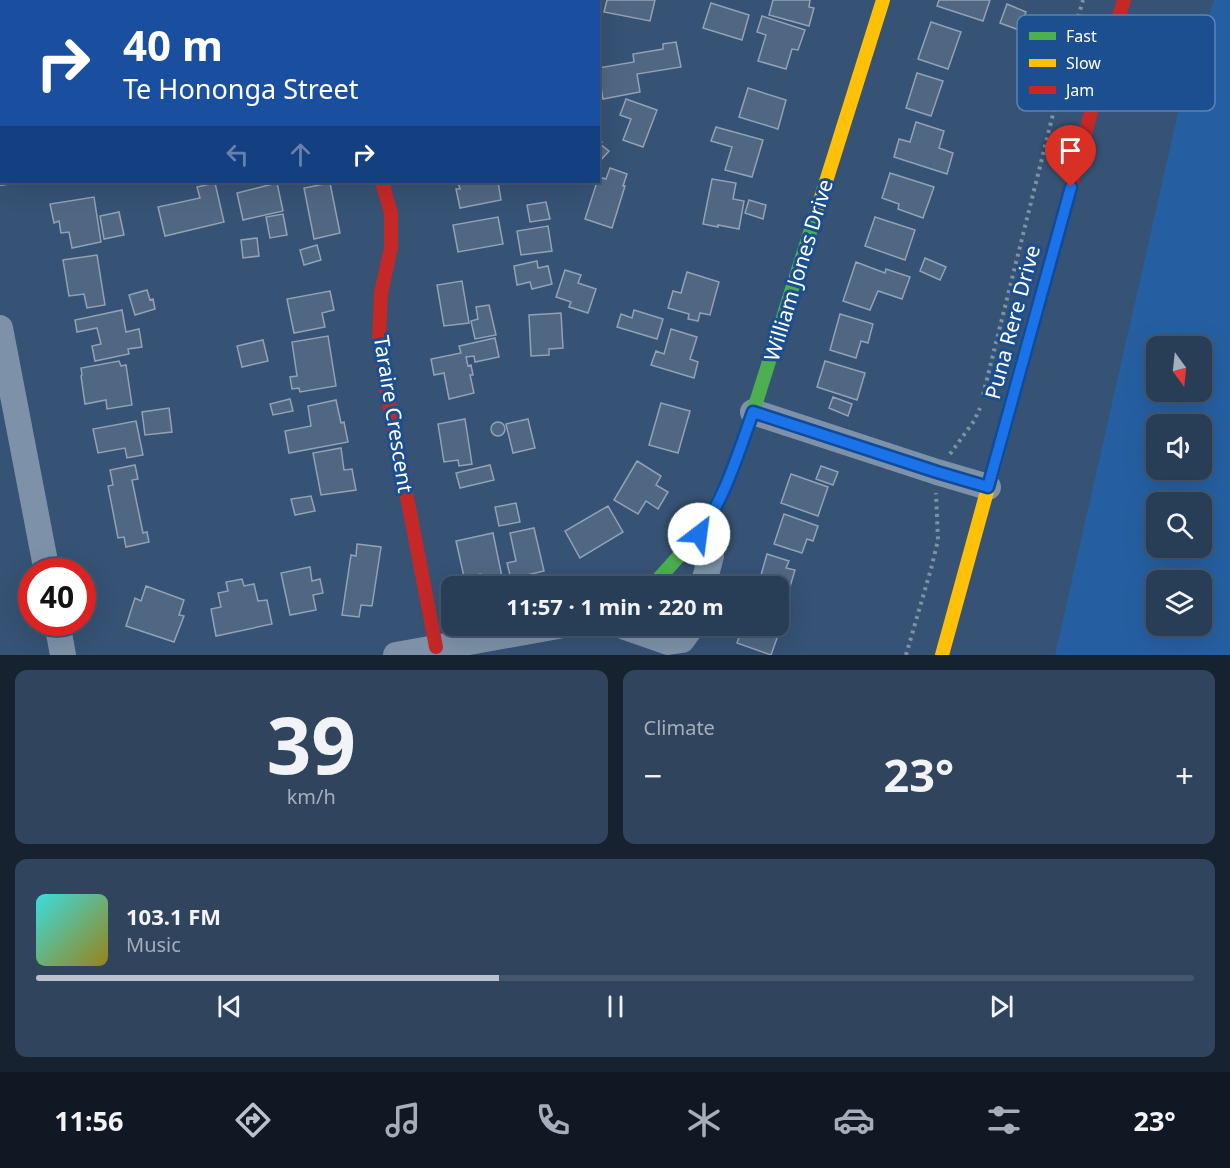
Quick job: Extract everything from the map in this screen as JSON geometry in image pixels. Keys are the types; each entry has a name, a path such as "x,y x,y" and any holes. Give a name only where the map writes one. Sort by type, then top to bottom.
{"street":[{"name":"William Jones Drive","path":"660,576 708,522 731,474 753,412 883,0"},
{"name":"Puna Rere Drive","path":"1120,15 1124,0"},
{"name":"Puna Rere Drive","path":"942,655 1092,111"},
{"name":"Taraire Crescent","path":"382,183 391,213 391,247 381,292 379,338 385,383 436,647"},
{"path":"0,328 44,558"},
{"path":"753,412 988,487"},
{"path":"699,534 711,556 706,576"},
{"path":"60,636 63,655"},
{"path":"396,655 500,636"},
{"path":"651,636 668,642 682,640 685,636"}],"path":[{"path":"1079,15 1083,0"},
{"path":"906,655 938,540 937,472 974,422 979,410 1054,111"}],"shaded area":[{"path":"1214,0 1230,0 1230,655 1055,655 1177,117 1179,111 1215,111 1215,15 1209,15"}],"building":[{"path":"607,0 655,0 650,21 604,12"},
{"path":"773,0 810,0 809,7 814,8 809,26 769,15"},
{"path":"939,0 990,0 983,21 937,6"},
{"path":"711,3 749,15 742,40 703,28"},
{"path":"1007,4 1026,12 1025,15 1017,15 1017,29 1000,23"},
{"path":"762,16 805,30 798,50 792,49 786,69 758,61 766,35 757,32"},
{"path":"931,22 961,32 948,69 918,59"},
{"path":"676,42 681,67 637,74 640,92 603,99 600,68 634,62 633,54 663,49 663,44"},
{"path":"917,73 943,81 931,116 906,108"},
{"path":"748,88 786,100 778,129 739,117"},
{"path":"626,99 657,110 643,147 623,140 631,119 620,115"},
{"path":"916,122 944,131 939,148 953,153 947,174 894,157 899,139 910,142"},
{"path":"716,127 763,140 752,177 725,170 732,147 711,141"},
{"path":"600,144 609,151 600,161"},
{"path":"610,168 627,174 612,228 585,219 597,183 600,183 600,177 606,179"},
{"path":"890,173 934,187 923,218 898,209 899,204 882,198"},
{"path":"712,179 736,183 733,199 744,201 739,229 703,224"},
{"path":"215,183 224,222 165,236 158,207 200,198 197,187"},
{"path":"277,183 283,211 243,220 237,193"},
{"path":"330,183 340,233 314,239 304,188"},
{"path":"458,183 498,183 501,200 460,208 456,189 460,189"},
{"path":"94,197 101,242 72,248 69,232 61,233 59,221 54,223 50,204"},
{"path":"749,200 766,205 763,219 745,213"},
{"path":"546,202 550,219 530,222 527,205"},
{"path":"119,212 124,235 104,239 100,216"},
{"path":"283,214 287,235 270,238 266,217"},
{"path":"498,217 503,244 458,252 453,225"},
{"path":"875,217 915,230 905,260 865,246"},
{"path":"548,226 552,251 521,255 517,231"},
{"path":"257,238 259,256 243,258 241,240"},
{"path":"317,245 321,260 304,265 300,250"},
{"path":"97,255 105,305 87,308 84,294 69,296 63,260"},
{"path":"925,258 946,267 940,280 920,271"},
{"path":"537,261 538,268 548,266 552,284 532,289 530,282 517,285 514,266"},
{"path":"856,262 885,273 886,269 910,277 902,299 878,291 870,310 843,301"},
{"path":"565,270 581,275 578,283 596,289 588,313 569,307 571,302 556,297"},
{"path":"687,272 719,282 710,315 700,313 698,321 688,319 689,314 668,308 673,291 681,293"},
{"path":"462,281 469,323 444,326 437,285"},
{"path":"147,290 150,300 153,299 155,309 135,315 129,295"},
{"path":"330,291 334,310 322,313 325,327 294,333 287,299"},
{"path":"489,305 496,335 475,339 471,321 478,319 476,307"},
{"path":"122,310 126,332 139,329 142,347 128,349 129,354 95,361 92,346 101,344 97,328 77,332 75,320"},
{"path":"634,310 663,319 657,339 617,327 621,314 632,318"},
{"path":"561,313 563,348 549,349 549,355 531,356 529,315"},
{"path":"840,314 873,324 868,343 861,341 856,358 830,350"},
{"path":"671,329 697,337 690,359 698,362 694,378 651,365 656,351 664,354"},
{"path":"328,336 336,386 300,392 299,388 292,389 290,377 297,376 292,342"},
{"path":"495,338 499,357 475,362 474,356 466,357 468,366 471,365 473,375 470,375 474,393 449,399 444,373 434,375 431,359 461,353 459,346"},
{"path":"263,340 268,361 242,367 237,346"},
{"path":"119,361 121,366 126,365 132,405 107,409 106,400 85,404 81,368"},
{"path":"825,361 865,373 857,400 817,387"},
{"path":"833,397 852,404 848,416 829,408"},
{"path":"290,399 293,411 273,415 270,404"},
{"path":"336,400 348,442 289,453 285,431 311,426 308,406"},
{"path":"661,403 690,411 678,453 649,445"},
{"path":"169,408 172,432 145,435 142,412"},
{"path":"465,419 472,464 459,466 458,460 444,462 438,424"},
{"path":"528,419 535,448 513,453 506,424"},
{"path":"136,421 143,455 127,458 125,448 98,453 93,429"},
{"path":"495,422 501,422 505,429 501,436 495,436 491,432 491,426"},
{"path":"341,448 344,470 352,469 356,490 321,495 313,453"},
{"path":"637,461 661,476 656,485 668,492 658,509 646,501 638,514 614,500"},
{"path":"135,465 138,479 132,480 143,533 147,532 149,542 126,547 124,537 118,538 108,486 113,485 110,470"},
{"path":"490,465 494,480 460,488 456,473"},
{"path":"821,466 838,472 833,485 816,479"},
{"path":"791,474 828,487 818,516 781,503"},
{"path":"311,496 315,511 295,515 291,499"},
{"path":"516,503 520,522 499,526 495,507"},
{"path":"608,506 623,532 580,558 565,531"},
{"path":"784,514 818,526 813,541 807,539 802,553 774,544"},
{"path":"534,528 544,571 523,576 510,576 507,563 516,561 510,533"},
{"path":"493,533 502,576 482,576 481,574 464,576 456,541"},
{"path":"357,544 381,547 372,606 361,605 359,617 342,615 351,555 356,556"},
{"path":"767,554 789,561 786,568 795,570 789,590 789,576 761,576"},
{"path":"310,567 312,581 320,579 323,593 313,595 316,610 290,615 281,573"},
{"path":"242,579 244,586 254,584 258,601 267,600 272,624 216,636 211,609 221,607 218,593 228,591 226,582"},
{"path":"146,586 184,600 179,615 184,616 174,642 126,626 135,598 141,601"},
{"path":"739,636 778,636 771,655 737,643"}],"traffic: fast":[{"path":"661,576 708,522 731,474 818,207"}],"traffic: slow":[{"path":"818,207 883,0"},
{"path":"942,655 1038,306"}],"traffic: jam":[{"path":"1120,15 1124,0"},
{"path":"1038,306 1091,111"},
{"path":"382,183 391,213 391,247 381,293 379,338 385,383 436,647"}],"route":[{"path":"699,534 708,522 731,474 753,412 988,487 1071,187"}]}
